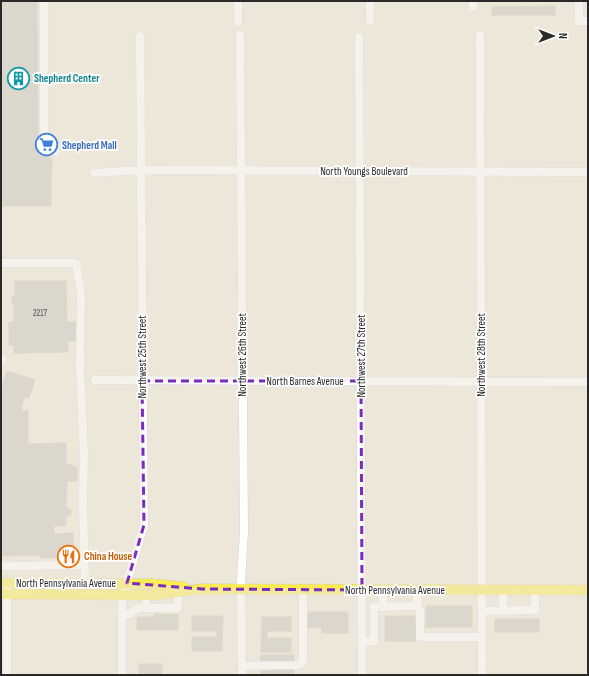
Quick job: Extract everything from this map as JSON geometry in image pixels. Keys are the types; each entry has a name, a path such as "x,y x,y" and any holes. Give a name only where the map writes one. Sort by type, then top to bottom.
{"main road":[{"name":"North Pennsylvania Avenue","path":"4,583 152,584 202,590"},
{"path":"37,583 37,594"},
{"path":"75,594 80,583"},
{"name":"North Pennsylvania Avenue","path":"4,594 146,595 202,590 588,590"}],"street":[{"path":"44,1 44,129 45,136 56,152"},
{"path":"238,1 238,22"},
{"path":"370,1 370,21"},
{"path":"579,1 579,21 588,21"},
{"name":"Northwest 26th Street","path":"240,35 244,531 241,590 242,675"},
{"name":"Northwest 28th Street","path":"480,35 482,675"},
{"name":"Northwest 25th Street","path":"122,675 123,595 144,525 140,36"},
{"name":"Northwest 27th Street","path":"359,37 362,675"},
{"name":"North Youngs Boulevard","path":"94,173 141,170 588,172"},
{"path":"1,263 76,263 81,294 80,366 84,447 84,565 80,583"},
{"name":"North Barnes Avenue","path":"95,380 588,382"},
{"path":"1,566 84,565"},
{"path":"4,583 7,675"},
{"path":"242,666 302,664 303,590"},
{"path":"384,590 384,607"},
{"path":"417,590 417,606 420,610 420,637 482,637"},
{"path":"503,590 503,610"},
{"path":"482,611 535,610 535,590"},
{"path":"122,614 130,614 138,608 178,608 178,592"},
{"path":"146,595 146,608"},
{"path":"362,642 374,641 374,607 417,606"}],"highlighted area":[{"path":"142,381 361,381 362,590 202,589 127,583 144,525"}],"building":[{"name":"Shepherd Center","path":"1,1 37,1 38,155 50,155 50,159 52,159 51,206 1,206"},
{"path":"555,6 555,15 492,15 492,7"},
{"path":"15,281 66,281 67,322 76,322 76,341 68,341 68,352 14,353 14,345 9,345 9,322 14,322 14,304 12,304 12,296 15,296"},
{"path":"7,371 35,380 29,398 25,397 22,405 22,411 28,411 28,444 66,443 66,464 77,467 77,481 67,481 66,509 68,508 72,511 70,516 66,516 66,525 54,526 54,534 73,533 73,558 41,558 41,555 1,556 1,389"},
{"path":"426,606 472,606 472,627 426,627"},
{"path":"306,612 322,612 322,627 306,628"},
{"path":"322,612 348,612 348,633 322,633"},
{"path":"154,614 178,615 178,630 137,630 137,617 154,617"},
{"path":"192,616 223,616 222,651 192,651 192,637 217,637 217,631 192,631"},
{"path":"385,616 415,616 416,641 385,641"},
{"path":"262,617 291,617 291,631 267,631 267,638 291,638 291,652 261,652"},
{"path":"495,619 526,619 526,632 495,632"},
{"path":"526,619 539,619 539,632 526,632"},
{"path":"261,655 294,655 294,663 260,663"},
{"path":"139,664 162,664 162,675 139,675"},
{"path":"261,668 294,669 294,675 261,675"}],"place":[{"name":"Shepherd Center","path":"19,78"},
{"name":"Shepherd Mall","path":"46,145"},
{"name":"China House","path":"68,556"}]}
